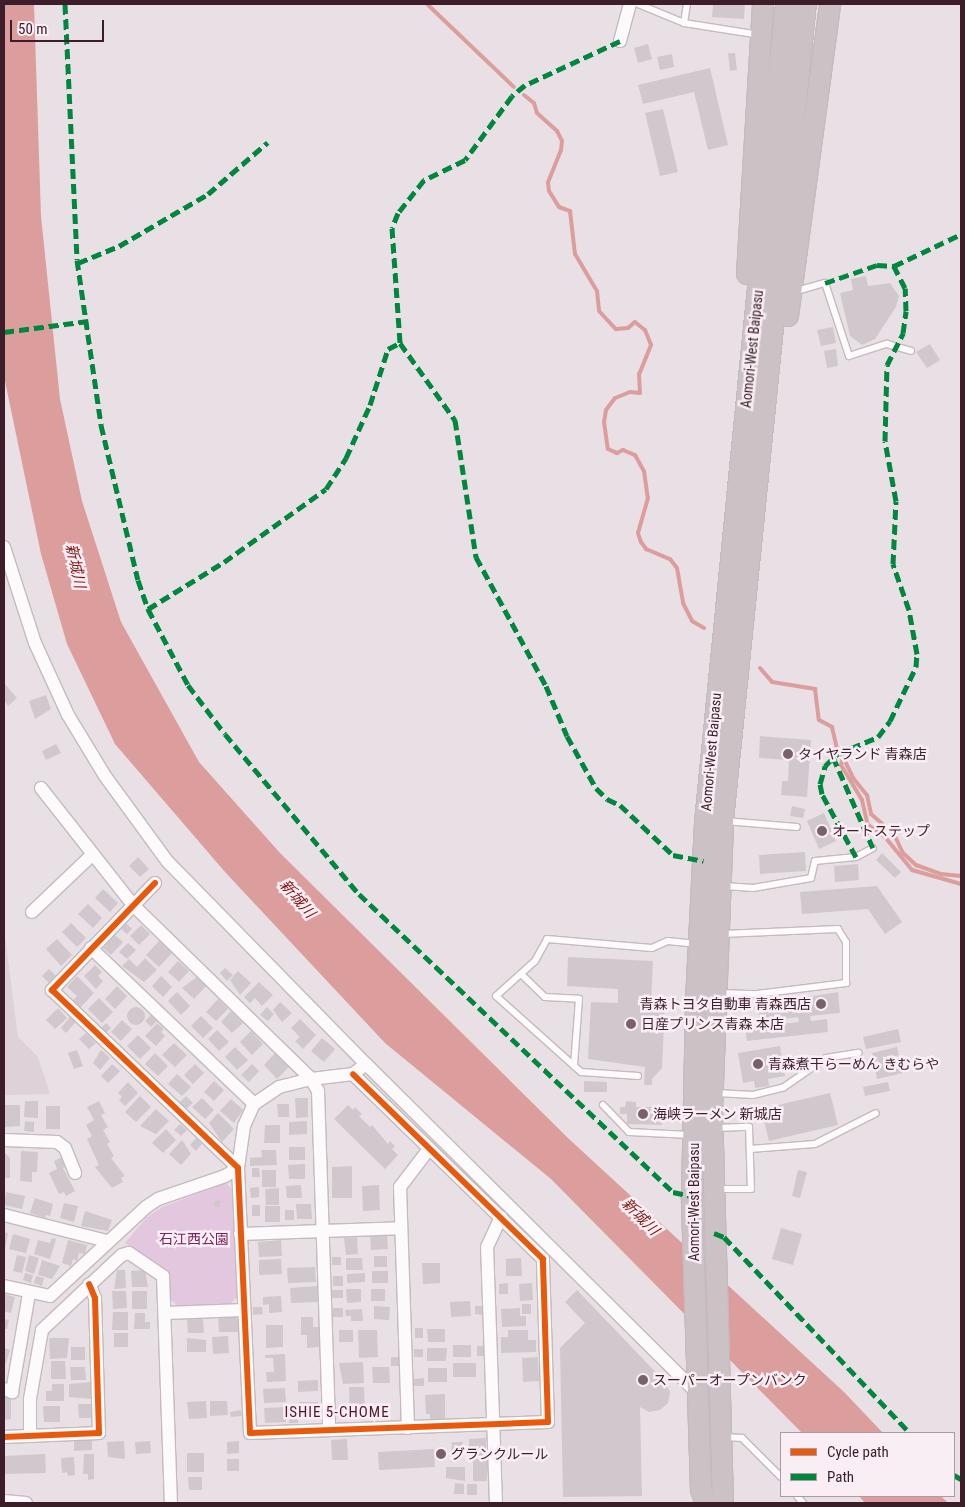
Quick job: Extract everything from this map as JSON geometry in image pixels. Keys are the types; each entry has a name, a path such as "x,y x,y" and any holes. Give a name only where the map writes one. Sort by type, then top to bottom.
{"highway":[{"path":"740,458 743,332 763,4"},
{"name":"Aomori-West Baipasu","path":"706,1503 701,1490 693,1222 693,1135 698,944 705,821 786,4"},
{"name":"Aomori-West Baipasu","path":"723,1503 712,1093 723,821 806,4"},
{"path":"754,509 781,367 830,4"}],"street":[{"path":"620,41 630,4"},
{"path":"4,547 34,643 68,716 105,776 167,861 366,1064 698,1390"},
{"path":"41,788 133,904 311,1079 318,1091 329,1430"},
{"path":"32,912 93,854"},
{"path":"155,883 52,990 238,1168"},
{"path":"91,948 254,1104"},
{"path":"353,1074 543,1260 548,1422 250,1433 238,1168 244,1126 254,1104 279,1087 311,1079 353,1074 366,1064"},
{"path":"4,1140 57,1142 65,1148 75,1173"},
{"path":"408,1428 400,1186 429,1149"},
{"path":"4,1286 28,1294 50,1296 107,1241 158,1199 225,1176 238,1168"},
{"path":"4,1215 107,1241"},
{"path":"496,1503 487,1247 501,1217"},
{"path":"240,1234 400,1228"},
{"path":"30,1436 30,1399 42,1330 122,1255 129,1254 163,1276 171,1503"},
{"path":"4,1437 99,1433 94,1298 89,1284"},
{"path":"4,1389 12,1392 28,1294"},
{"path":"165,1313 244,1310"},
{"path":"4,1501 26,1503"}],"lane":[{"path":"638,4 684,23 761,35"},
{"path":"684,23 687,4"},
{"path":"791,293 825,283 849,356 887,344 911,351"},
{"path":"723,821 797,827"},
{"path":"720,886 752,888 811,878 815,861 856,857 873,848"},
{"path":"715,993 756,994 846,983 846,942 838,929 718,935"},
{"path":"638,1076 582,1072 496,996 535,961 546,939 652,948 668,941 698,944"},
{"path":"521,974 545,997 579,999 574,1066"},
{"path":"712,1093 753,1095 784,1087 826,1058 859,1053"},
{"path":"604,1105 628,1132 693,1135"},
{"path":"750,1149 816,1144 876,1113"},
{"path":"713,1128 750,1127 751,1189 714,1189"},
{"path":"720,1437 742,1438 780,1476"}],"shaded area":[{"path":"4,929 18,1037 38,1057 50,1094 4,1095"}],"green space":[{"name":"石江西公園","path":"226,1183 234,1191 237,1297 230,1304 178,1306 170,1299 169,1273 125,1243 146,1218 162,1207"}],"water":[{"name":"新城川","path":"4,4 34,4 41,216 60,399 82,501 121,622 199,762 280,853 569,1139 844,1392 882,1432 801,1432 551,1179 385,1043 225,872 115,744 67,644 41,554 5,381"},
{"path":"860,1497 942,1497 948,1503 865,1503"}],"building":[{"path":"713,4 745,4 744,19 712,17"},
{"path":"648,44 652,59 638,63 634,48"},
{"path":"728,53 735,53 737,70 730,71"},
{"path":"672,54 674,67 660,70 657,57"},
{"path":"710,68 728,145 708,150 694,92 643,104 638,85"},
{"path":"663,109 678,172 660,176 645,113"},
{"path":"866,276 868,286 890,283 899,296 896,307 875,339 862,345 850,336 840,293 853,290 851,279"},
{"path":"833,327 836,343 821,346 817,330"},
{"path":"930,344 940,360 927,368 916,352"},
{"path":"836,349 838,366 827,368 824,351"},
{"path":"4,683 17,698 8,706 4,700"},
{"path":"46,695 51,709 35,719 29,701"},
{"path":"760,736 811,740 807,797 781,795 782,781 788,781 789,760 759,758"},
{"path":"56,744 61,753 46,760 42,751"},
{"path":"792,806 805,809 803,818 790,816"},
{"path":"824,813 836,841 819,849 807,821"},
{"path":"805,852 806,871 760,874 759,855"},
{"path":"882,853 901,872 895,878 876,860"},
{"path":"138,857 149,869 140,877 129,866"},
{"path":"858,864 859,880 835,882 834,866"},
{"path":"877,886 902,922 885,934 868,909 802,914 800,892"},
{"path":"103,889 118,903 110,912 95,898"},
{"path":"88,904 102,918 93,928 78,914"},
{"path":"125,922 132,929 127,934 120,928"},
{"path":"71,923 86,938 77,947 62,932"},
{"path":"141,925 150,934 139,945 130,936"},
{"path":"115,935 123,942 111,955 103,948"},
{"path":"57,939 72,955 61,966 46,949"},
{"path":"159,941 172,953 159,967 146,955"},
{"path":"128,943 136,950 127,959 119,952"},
{"path":"568,957 653,961 651,1004 665,1005 662,1068 652,1079 652,1085 644,1085 645,1067 588,1059 591,1002 618,1003 618,989 567,986"},
{"path":"145,958 157,970 144,982 122,966 129,959 137,967"},
{"path":"178,961 189,971 179,982 168,972"},
{"path":"95,965 102,972 98,976 103,981 96,989 84,976"},
{"path":"225,968 233,975 227,981 220,973"},
{"path":"49,969 56,976 49,983 42,976"},
{"path":"238,971 251,983 240,995 230,980"},
{"path":"77,976 94,993 79,1009 72,1001 77,996 67,987"},
{"path":"161,976 172,987 163,997 152,986"},
{"path":"197,977 206,986 194,999 182,988"},
{"path":"259,982 273,995 262,1006 255,998 250,1003 244,997"},
{"path":"117,986 127,996 115,1009 105,999"},
{"path":"177,992 190,1006 181,1015 168,1001"},
{"path":"838,992 840,1013 810,1016 811,1021 827,1019 828,1032 747,1041 745,1028 799,1022 798,1017 760,1022 758,1005"},
{"path":"99,998 113,1012 102,1023 88,1009"},
{"path":"218,999 228,1009 216,1021 206,1012"},
{"path":"280,1002 292,1013 282,1022 273,1010"},
{"path":"136,1007 142,1010 145,1016 142,1022 136,1025 130,1022 127,1016 130,1010"},
{"path":"267,1007 274,1014 268,1021 260,1015"},
{"path":"58,1008 67,1018 55,1029 46,1020"},
{"path":"231,1011 243,1023 232,1033 221,1022"},
{"path":"152,1014 158,1020 151,1027 145,1021"},
{"path":"201,1016 213,1028 203,1038 191,1026"},
{"path":"70,1017 76,1022 66,1033 61,1028"},
{"path":"300,1019 316,1035 303,1049 295,1041 300,1037 291,1028"},
{"path":"122,1020 132,1029 121,1041 111,1032"},
{"path":"106,1023 111,1028 105,1034 100,1029"},
{"path":"157,1023 164,1029 161,1032 165,1036 156,1046 145,1036"},
{"path":"898,1029 901,1042 866,1049 863,1037"},
{"path":"217,1030 229,1042 219,1051 208,1039"},
{"path":"251,1031 263,1044 252,1055 240,1042"},
{"path":"86,1033 96,1043 89,1049 79,1039"},
{"path":"138,1035 151,1048 140,1059 127,1046"},
{"path":"322,1038 335,1049 324,1062 311,1051"},
{"path":"174,1043 187,1055 175,1067 162,1055"},
{"path":"780,1046 785,1076 768,1079 769,1086 755,1088 754,1081 743,1083 738,1053"},
{"path":"235,1047 248,1060 237,1070 225,1057"},
{"path":"897,1047 903,1073 877,1079 872,1053"},
{"path":"77,1050 83,1066 74,1069 68,1053"},
{"path":"101,1050 110,1058 100,1070 93,1063"},
{"path":"155,1053 168,1066 158,1076 145,1064"},
{"path":"275,1053 289,1067 277,1079 264,1065"},
{"path":"112,1064 120,1071 108,1083 101,1076"},
{"path":"195,1064 204,1073 193,1084 184,1075"},
{"path":"252,1064 259,1071 249,1082 241,1075"},
{"path":"177,1074 191,1087 182,1096 168,1084"},
{"path":"214,1081 224,1090 214,1101 204,1092"},
{"path":"584,1081 607,1082 607,1092 584,1092"},
{"path":"128,1082 138,1093 125,1106 119,1100 122,1097 118,1093"},
{"path":"888,1082 890,1091 865,1096 863,1087"},
{"path":"830,1093 838,1125 769,1141 761,1109"},
{"path":"140,1096 151,1107 136,1122 125,1112"},
{"path":"186,1096 193,1103 185,1110 179,1103"},
{"path":"202,1098 214,1110 205,1119 192,1107"},
{"path":"295,1098 308,1098 308,1117 296,1118"},
{"path":"231,1099 243,1110 234,1123 220,1111"},
{"path":"25,1101 38,1101 38,1118 24,1117"},
{"path":"99,1101 105,1113 101,1115 108,1127 103,1130 110,1142 107,1144 114,1156 111,1158 125,1176 121,1178 123,1182 112,1188 95,1167 99,1165 87,1139 92,1136 86,1125 94,1120 87,1107"},
{"path":"626,1101 636,1102 636,1107 662,1107 662,1125 627,1124 627,1114 620,1114 620,1107 625,1107"},
{"path":"277,1104 289,1104 289,1117 278,1117"},
{"path":"4,1105 20,1105 20,1126 4,1127"},
{"path":"348,1105 353,1110 355,1107 362,1114 359,1116 370,1127 372,1125 388,1144 390,1141 395,1146 392,1149 398,1155 385,1169 334,1119"},
{"path":"46,1106 60,1106 60,1129 46,1129"},
{"path":"156,1109 169,1121 156,1134 140,1126"},
{"path":"218,1113 234,1129 222,1142 209,1123"},
{"path":"25,1121 34,1122 34,1132 24,1131"},
{"path":"307,1121 307,1134 289,1135 289,1122"},
{"path":"180,1124 187,1130 181,1136 174,1130"},
{"path":"265,1125 280,1125 280,1143 264,1143"},
{"path":"166,1129 176,1140 163,1153 152,1143"},
{"path":"196,1138 202,1144 196,1151 190,1145"},
{"path":"182,1140 191,1154 181,1165 169,1154"},
{"path":"289,1147 305,1147 305,1160 289,1160"},
{"path":"261,1150 276,1150 277,1165 250,1166 250,1158 262,1157"},
{"path":"21,1151 38,1152 37,1172 32,1172 32,1182 20,1181"},
{"path":"4,1152 10,1158 10,1178 4,1178"},
{"path":"64,1156 69,1165 63,1168 75,1191 66,1196 64,1192 59,1194 49,1173 57,1169 54,1161"},
{"path":"305,1164 305,1179 289,1179 288,1165"},
{"path":"352,1166 352,1198 332,1198 332,1167"},
{"path":"252,1168 259,1168 260,1177 252,1177"},
{"path":"262,1170 276,1170 276,1187 262,1187"},
{"path":"798,1170 807,1172 800,1198 792,1196"},
{"path":"301,1185 302,1198 287,1198 286,1186"},
{"path":"379,1185 380,1210 363,1211 362,1186"},
{"path":"259,1187 259,1197 251,1198 250,1188"},
{"path":"279,1188 279,1205 266,1205 265,1189"},
{"path":"6,1192 25,1196 22,1209 4,1205"},
{"path":"35,1198 53,1204 50,1216 46,1215 45,1218 30,1213"},
{"path":"220,1200 220,1207 214,1207 214,1201"},
{"path":"64,1203 78,1206 74,1222 60,1218"},
{"path":"296,1204 311,1204 312,1219 297,1219"},
{"path":"252,1205 260,1205 260,1216 252,1216"},
{"path":"265,1206 280,1206 280,1222 265,1222"},
{"path":"285,1210 294,1210 294,1220 285,1220"},
{"path":"85,1211 112,1220 108,1231 81,1226"},
{"path":"781,1228 802,1234 793,1265 772,1259"},
{"path":"4,1232 8,1233 5,1249 4,1249"},
{"path":"387,1233 388,1249 371,1250 370,1234"},
{"path":"13,1234 30,1239 26,1253 9,1249"},
{"path":"357,1237 358,1254 346,1255 344,1238"},
{"path":"52,1238 56,1239 50,1259 34,1254 38,1240 50,1243"},
{"path":"68,1240 87,1245 85,1254 79,1253 77,1261 73,1259 71,1266 62,1263"},
{"path":"281,1240 282,1256 259,1257 258,1242"},
{"path":"17,1255 26,1257 22,1273 13,1271"},
{"path":"29,1255 39,1258 34,1274 25,1271"},
{"path":"374,1256 387,1256 387,1267 374,1267"},
{"path":"332,1257 341,1257 341,1265 332,1265"},
{"path":"346,1258 362,1258 363,1270 346,1270"},
{"path":"521,1258 522,1276 506,1276 506,1259"},
{"path":"281,1259 282,1274 259,1275 259,1260"},
{"path":"42,1260 60,1266 52,1279 38,1275"},
{"path":"422,1263 440,1263 440,1283 423,1284"},
{"path":"315,1267 316,1282 288,1283 287,1268"},
{"path":"117,1270 125,1270 126,1288 114,1289"},
{"path":"145,1270 148,1287 132,1287 131,1271"},
{"path":"372,1271 388,1271 388,1283 372,1283"},
{"path":"25,1273 33,1275 31,1283 23,1280"},
{"path":"365,1273 365,1282 347,1283 347,1274"},
{"path":"36,1276 44,1278 42,1286 34,1283"},
{"path":"333,1276 343,1276 343,1286 333,1286"},
{"path":"508,1283 508,1294 499,1294 499,1284"},
{"path":"532,1283 533,1300 520,1301 519,1284"},
{"path":"317,1286 318,1302 291,1303 290,1288"},
{"path":"346,1289 361,1289 361,1302 347,1303"},
{"path":"371,1289 385,1289 385,1301 371,1301"},
{"path":"332,1290 343,1290 343,1298 332,1298"},
{"path":"577,1290 665,1382 670,1392 668,1403 660,1410 649,1412 640,1407 642,1496 563,1497 560,1348 585,1323 565,1302"},
{"path":"112,1291 126,1291 127,1308 113,1309"},
{"path":"132,1291 147,1291 147,1309 132,1309"},
{"path":"4,1294 15,1297 11,1313 4,1311"},
{"path":"281,1296 282,1312 269,1313 269,1304 263,1305 263,1297"},
{"path":"470,1301 471,1316 451,1317 450,1302"},
{"path":"522,1304 531,1304 531,1314 522,1314"},
{"path":"374,1306 390,1307 389,1320 374,1319"},
{"path":"475,1306 483,1306 483,1315 475,1314"},
{"path":"253,1307 262,1307 263,1314 253,1315"},
{"path":"333,1308 343,1308 343,1317 333,1317"},
{"path":"520,1308 520,1316 526,1316 526,1326 502,1327 501,1309"},
{"path":"362,1309 363,1321 351,1321 351,1316 346,1316 345,1310"},
{"path":"113,1312 128,1312 128,1330 112,1330"},
{"path":"135,1313 145,1313 145,1322 150,1322 150,1329 134,1329"},
{"path":"218,1316 235,1316 239,1322 239,1332 219,1332"},
{"path":"301,1317 313,1317 313,1327 319,1327 320,1347 307,1348 307,1335 301,1335"},
{"path":"203,1318 204,1333 188,1333 187,1319"},
{"path":"4,1319 9,1320 7,1329 4,1329"},
{"path":"266,1325 283,1325 283,1347 266,1348"},
{"path":"415,1328 423,1328 423,1338 415,1338"},
{"path":"427,1329 445,1329 445,1342 428,1342"},
{"path":"339,1330 353,1330 353,1342 339,1342"},
{"path":"358,1330 377,1330 378,1357 359,1358"},
{"path":"508,1330 528,1330 528,1340 536,1340 536,1352 501,1353 501,1337 508,1337"},
{"path":"114,1333 128,1333 128,1347 114,1347"},
{"path":"228,1336 229,1353 213,1354 212,1337"},
{"path":"49,1338 69,1338 67,1358 50,1359"},
{"path":"187,1338 206,1340 206,1352 187,1352"},
{"path":"453,1345 471,1345 471,1357 453,1357"},
{"path":"477,1346 484,1346 484,1356 477,1356"},
{"path":"71,1347 85,1347 85,1360 71,1360"},
{"path":"4,1348 10,1350 6,1364 4,1363"},
{"path":"427,1348 447,1348 446,1361 427,1361"},
{"path":"414,1349 423,1349 423,1357 414,1357"},
{"path":"285,1354 286,1381 267,1382 266,1372 274,1372 273,1358 265,1358 265,1355"},
{"path":"391,1357 400,1357 400,1366 391,1366"},
{"path":"538,1357 539,1381 523,1382 522,1358"},
{"path":"51,1361 65,1361 66,1379 51,1379"},
{"path":"363,1362 364,1383 343,1384 339,1363"},
{"path":"453,1363 476,1363 476,1377 453,1377"},
{"path":"70,1367 85,1367 86,1380 71,1380"},
{"path":"372,1367 389,1367 390,1383 373,1383"},
{"path":"428,1368 447,1368 447,1382 428,1382"},
{"path":"424,1378 424,1386 414,1386 414,1379"},
{"path":"318,1380 318,1391 298,1392 298,1381"},
{"path":"91,1382 92,1399 69,1397 69,1384"},
{"path":"52,1384 64,1384 64,1401 46,1401 46,1391 52,1391"},
{"path":"349,1387 364,1387 365,1416 350,1416"},
{"path":"285,1388 286,1402 264,1403 263,1389"},
{"path":"445,1394 445,1419 430,1419 430,1414 426,1414 425,1395"},
{"path":"11,1395 11,1419 4,1420 4,1396"},
{"path":"206,1401 207,1418 189,1419 187,1402"},
{"path":"210,1401 227,1401 228,1415 210,1416"},
{"path":"299,1402 318,1402 318,1419 299,1416"},
{"path":"78,1404 91,1404 92,1418 79,1418"},
{"path":"43,1406 60,1406 60,1422 44,1422"},
{"path":"285,1407 286,1422 265,1423 264,1408"},
{"path":"241,1410 242,1416 231,1417 230,1412"},
{"path":"289,1415 297,1415 298,1423 289,1423"},
{"path":"92,1438 92,1450 74,1451 74,1439"},
{"path":"486,1438 486,1456 469,1457 469,1439"},
{"path":"347,1439 348,1460 332,1460 331,1440"},
{"path":"124,1441 125,1459 108,1457 107,1442"},
{"path":"150,1441 151,1453 136,1454 135,1442"},
{"path":"239,1441 239,1453 227,1454 227,1442"},
{"path":"452,1442 463,1442 462,1458 457,1458 457,1462 451,1462"},
{"path":"434,1449 435,1467 379,1470 378,1452"},
{"path":"187,1453 204,1453 204,1472 187,1472"},
{"path":"45,1454 46,1473 4,1474 4,1456"},
{"path":"84,1454 94,1454 94,1479 88,1480 88,1474 83,1474"},
{"path":"74,1457 75,1475 68,1476 67,1472 62,1473 61,1458"},
{"path":"227,1459 239,1459 239,1471 227,1471"},
{"path":"473,1459 488,1459 487,1481 473,1481"},
{"path":"446,1467 465,1467 465,1481 446,1478"},
{"path":"188,1477 202,1477 202,1490 189,1490"},
{"path":"455,1483 464,1484 464,1494 454,1494"},
{"path":"467,1484 477,1484 477,1495 467,1495"}],"waterway":[{"path":"427,4 514,87"},
{"path":"524,95 534,103 537,113 557,131 562,141 561,150 548,183 549,191 559,207 570,211 575,254 597,291 599,311 616,329 628,328 635,322 645,330 651,345 639,374 640,393 630,392 615,398 606,410 604,422 608,449 617,453 623,450 635,455 644,471 648,498 638,533 641,542 646,549 670,559 677,568 683,603 692,621 704,628"},
{"path":"760,668 772,682 815,689 819,720 832,727 837,748"},
{"path":"841,753 853,778 867,795 871,814 894,834 903,853 916,865 941,874 961,876"},
{"path":"843,756 841,765 862,800 868,825 885,837 912,870 961,884"}],"marked path":[{"path":"65,4 77,260 101,425 138,580 148,609 188,685 225,734 359,894 673,1192 692,1196"},
{"path":"620,41 525,85 512,96 465,160 424,180 398,213 392,228 400,343 455,420 476,557 546,686 567,736 596,788 607,799 620,805 673,855 703,861"},
{"path":"78,263 119,246 208,194 268,142"},
{"path":"825,283 877,265 894,266 961,234"},
{"path":"856,857 822,794 820,784 825,766 837,754 878,737 890,721 916,667 917,654 909,610 893,564 896,501 885,441 887,365 903,333 906,311 905,288 894,266"},
{"path":"4,332 88,321"},
{"path":"148,609 224,562 326,489 346,458 370,405 388,349 400,343"},
{"path":"833,757 873,848"},
{"path":"714,1233 724,1237 909,1432"},
{"path":"955,1476 961,1479"}],"cycle path":[{"path":"155,883 52,990 238,1168 250,1433 548,1422 543,1259 353,1074"},
{"path":"4,1437 99,1433 95,1298 89,1284"}],"place":[{"name":"タイヤランド 青森店","path":"788,754"},
{"name":"オートステップ","path":"822,831"},
{"name":"青森トヨタ自動車 青森西店","path":"821,1004"},
{"name":"日産プリンス青森 本店","path":"631,1024"},
{"name":"青森煮干らーめん きむらや","path":"758,1064"},
{"name":"海峡ラーメン 新城店","path":"643,1114"},
{"name":"スーパーオープンバンク","path":"643,1380"},
{"name":"グランクルール","path":"441,1454"}],"district":[{"name":"ISHIE 5-CHOME","path":"337,1413"}]}
